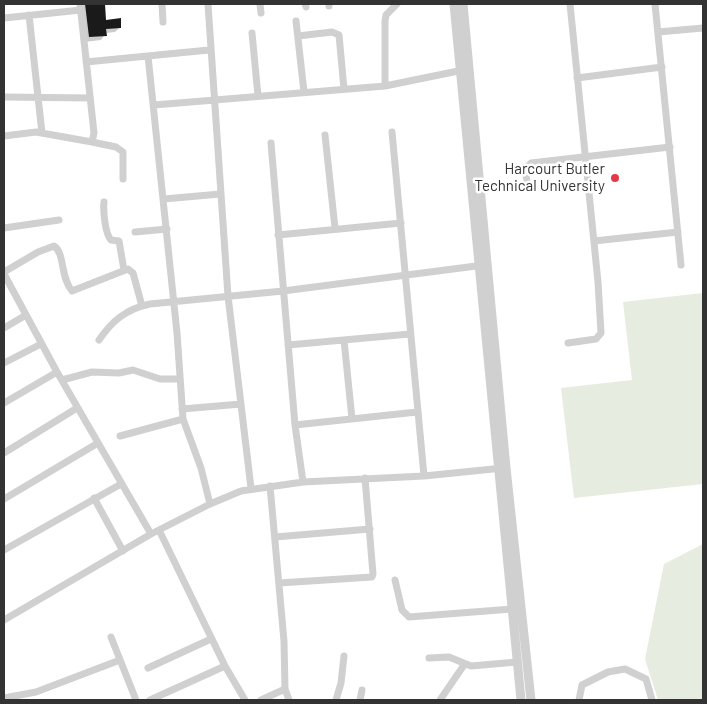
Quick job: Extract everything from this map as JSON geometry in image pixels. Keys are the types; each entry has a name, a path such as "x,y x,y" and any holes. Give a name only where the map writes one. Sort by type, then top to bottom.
{"street":[{"path":"162,4 163,22"},
{"path":"208,4 228,296 251,488"},
{"path":"260,4 260,13"},
{"path":"385,86 386,14 397,4"},
{"path":"454,4 465,69"},
{"path":"463,4 465,69 502,468 531,700"},
{"path":"568,343 596,339 601,333 594,240 570,4"},
{"path":"655,4 681,265"},
{"path":"4,18 80,7 94,133 92,142"},
{"path":"30,15 42,133"},
{"path":"296,21 304,92"},
{"path":"658,32 703,28"},
{"path":"298,36 337,32 340,39 344,89"},
{"path":"252,33 258,96"},
{"path":"86,62 210,50"},
{"path":"148,56 167,229 183,419 201,468 210,504"},
{"path":"577,78 662,67"},
{"path":"154,105 385,86 465,69"},
{"path":"4,97 38,95 90,98"},
{"path":"4,136 26,132 42,133 116,147 123,152 123,178"},
{"path":"392,132 424,476"},
{"path":"325,135 335,228"},
{"path":"270,143 295,425 304,482"},
{"path":"527,181 525,169 528,164 670,148"},
{"path":"164,199 220,194"},
{"path":"104,202 102,212 106,222 107,236 111,240 119,241 124,270"},
{"path":"4,228 59,220"},
{"path":"278,234 401,223"},
{"path":"135,232 167,229"},
{"path":"594,240 678,232"},
{"path":"142,306 132,273 124,270 72,291 62,273 59,251 51,246 4,273 7,286 26,315 77,408 151,534"},
{"path":"99,340 117,318 142,306 406,277 483,265"},
{"path":"4,328 26,315"},
{"path":"288,344 410,334"},
{"path":"344,340 352,419"},
{"path":"4,363 41,344"},
{"path":"62,380 92,372 119,373 133,370 160,379 180,379"},
{"path":"4,403 57,372"},
{"path":"182,409 241,404"},
{"path":"4,453 77,408"},
{"path":"295,425 417,412"},
{"path":"120,436 183,419"},
{"path":"4,499 98,443"},
{"path":"4,620 151,534 210,504 251,488 304,482 424,476 502,468"},
{"path":"279,583 372,577 374,574 365,478"},
{"path":"4,550 121,484"},
{"path":"270,486 285,650 284,689 289,700"},
{"path":"94,498 123,551"},
{"path":"508,523 512,609 521,700"},
{"path":"275,537 370,529"},
{"path":"159,530 211,639 245,700"},
{"path":"395,580 402,610 409,617 512,609"},
{"path":"111,637 136,700"},
{"path":"148,668 211,639"},
{"path":"429,658 449,657 464,665 517,658 526,652"},
{"path":"336,700 341,683 344,656"},
{"path":"4,698 36,692 120,660"},
{"path":"440,700 464,665"},
{"path":"150,700 225,666"},
{"path":"579,700 580,688 585,682 620,669 631,671 646,679 652,700"},
{"path":"261,700 284,689"},
{"path":"360,700 362,690"}],"shaded area":[{"path":"703,293 703,484 574,498 561,388 632,380 623,302"},
{"path":"703,544 703,700 658,700 645,659 664,564"}],"building":[{"path":"85,4 105,4 106,20 121,18 121,28 106,29 107,36 89,37"}],"place":[{"name":"Harcourt Butler Technical University","path":"615,178"}]}
